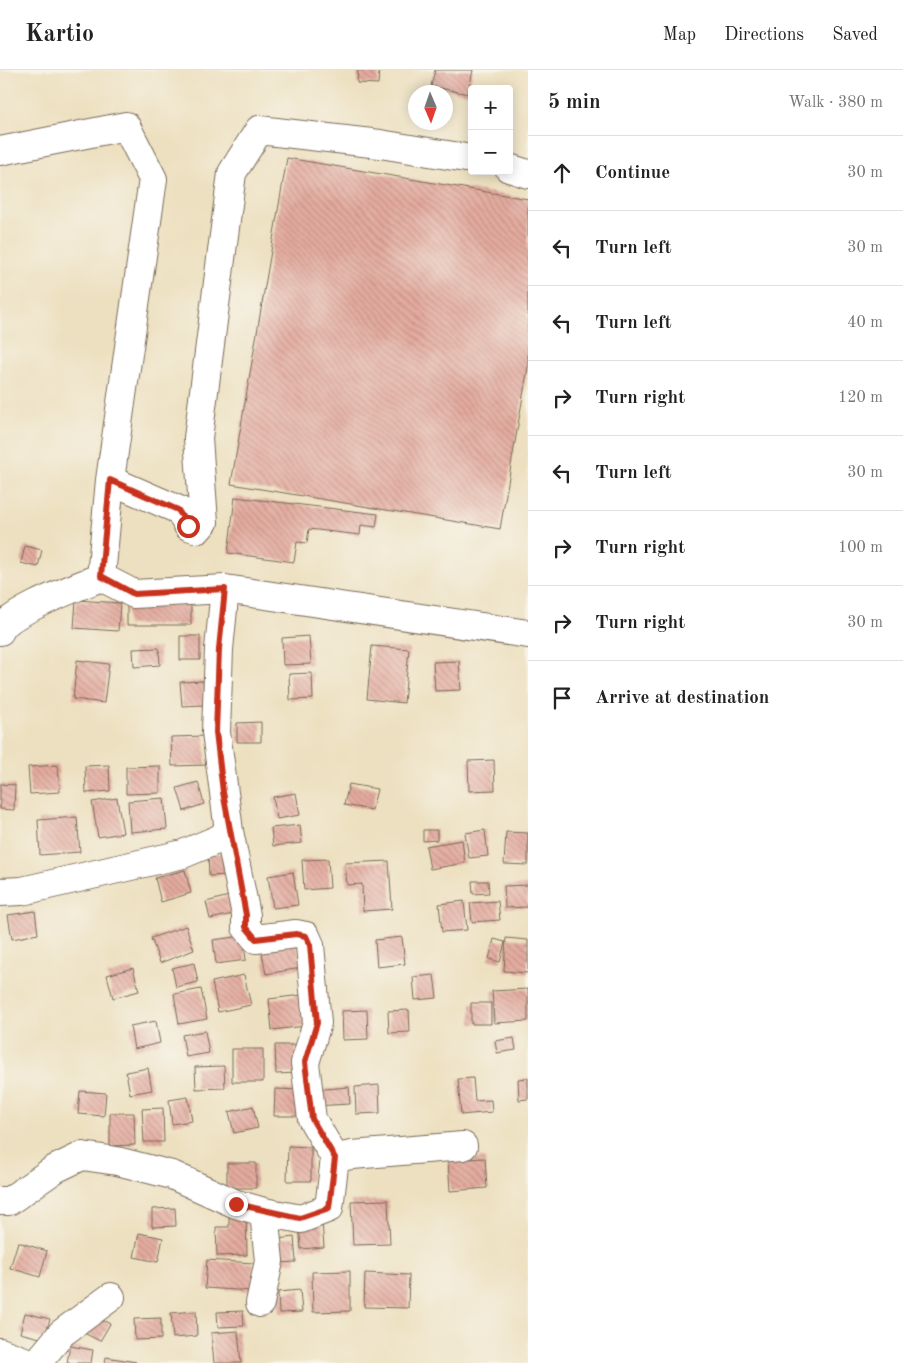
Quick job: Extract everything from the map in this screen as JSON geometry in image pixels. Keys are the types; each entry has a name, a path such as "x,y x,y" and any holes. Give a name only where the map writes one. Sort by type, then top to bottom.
{"street":[{"path":"0,151 126,126 153,179 110,480 101,576"},
{"path":"110,480 178,510 188,526 198,529 204,522 198,438 232,173 259,130 380,144 468,158"},
{"path":"513,169 528,174"},
{"path":"101,576 134,594 225,589 528,634"},
{"path":"0,630 2,625 22,611 101,576"},
{"path":"0,1201 9,1201 55,1169 82,1156 117,1161 172,1175 236,1204 264,1212 300,1218 329,1208 335,1158 312,1119 305,1062 317,1023 310,945 306,936 296,934 256,939 246,927 246,915 229,831 216,732 219,649 225,589"},
{"path":"0,892 22,891 183,854 219,839 229,831"},
{"path":"335,1158 462,1146"},
{"path":"260,1303 269,1261 264,1212"},
{"path":"37,1363 62,1333 111,1297"},
{"path":"0,1352 30,1363"}],"building":[{"path":"358,70 379,70 378,84 357,83"},
{"path":"435,70 473,70 470,85 468,85 468,94 453,91 453,85 431,85"},
{"path":"287,158 528,199 528,367 500,529 231,484"},
{"path":"235,497 378,514 376,527 361,525 360,535 309,529 307,543 297,542 294,562 228,553"},
{"path":"25,546 42,550 38,567 21,563"},
{"path":"76,600 120,603 118,631 74,628"},
{"path":"127,605 191,605 191,625 127,625"},
{"path":"180,636 200,636 200,660 180,660"},
{"path":"309,636 311,664 283,665 282,638"},
{"path":"372,646 409,649 404,703 367,699"},
{"path":"159,648 160,665 134,667 133,649"},
{"path":"77,660 109,664 104,703 73,699"},
{"path":"459,661 461,690 435,691 433,662"},
{"path":"312,673 313,699 290,700 289,674"},
{"path":"203,681 204,705 182,706 180,682"},
{"path":"261,722 261,742 237,742 237,723"},
{"path":"205,736 206,765 172,766 171,737"},
{"path":"494,760 495,790 469,791 468,761"},
{"path":"58,765 60,792 30,794 28,767"},
{"path":"109,765 110,791 86,793 85,766"},
{"path":"160,766 160,793 126,794 126,767"},
{"path":"198,782 204,804 184,811 177,788"},
{"path":"0,784 15,785 14,810 0,809"},
{"path":"349,784 377,789 372,810 344,805"},
{"path":"296,793 300,815 277,819 273,797"},
{"path":"117,798 123,833 98,837 92,802"},
{"path":"164,798 167,829 130,832 128,801"},
{"path":"77,817 80,852 40,855 38,820"},
{"path":"300,825 302,843 273,846 271,828"},
{"path":"423,830 437,830 437,840 423,841"},
{"path":"485,830 488,856 469,858 465,833"},
{"path":"506,832 528,833 528,865 504,864"},
{"path":"462,840 465,863 430,869 426,846"},
{"path":"227,853 228,875 209,876 208,854"},
{"path":"328,859 330,888 304,890 302,860"},
{"path":"389,861 392,909 363,911 362,884 347,885 345,863"},
{"path":"185,870 191,893 161,902 155,878"},
{"path":"293,872 298,905 273,908 268,876"},
{"path":"472,881 488,881 489,893 473,894"},
{"path":"528,885 528,907 505,908 504,886"},
{"path":"229,896 233,914 210,919 206,902"},
{"path":"464,901 467,930 442,932 439,904"},
{"path":"498,901 500,920 472,922 470,903"},
{"path":"35,911 38,934 12,939 8,915"},
{"path":"186,926 194,950 160,963 151,938"},
{"path":"243,936 246,960 216,964 213,940"},
{"path":"402,937 405,964 377,967 375,940"},
{"path":"506,938 528,940 528,973 504,971"},
{"path":"494,939 505,942 500,962 489,959"},
{"path":"297,941 301,968 266,974 261,947"},
{"path":"194,963 198,982 176,987 172,968"},
{"path":"133,968 139,991 113,998 107,975"},
{"path":"244,975 251,1005 218,1012 212,982"},
{"path":"434,975 437,998 415,1000 413,977"},
{"path":"201,989 207,1019 179,1024 174,994"},
{"path":"528,989 528,1021 494,1023 492,991"},
{"path":"302,995 306,1026 272,1030 269,999"},
{"path":"471,1003 491,1003 491,1024 471,1024"},
{"path":"367,1010 368,1039 343,1040 342,1011"},
{"path":"409,1010 410,1032 389,1033 388,1011"},
{"path":"156,1021 160,1043 134,1049 130,1026"},
{"path":"205,1031 209,1053 186,1057 182,1035"},
{"path":"514,1038 516,1050 497,1053 495,1041"},
{"path":"275,1045 296,1045 297,1073 276,1074"},
{"path":"232,1049 263,1049 263,1082 232,1082"},
{"path":"224,1066 225,1088 196,1089 195,1067"},
{"path":"148,1068 152,1090 130,1094 126,1072"},
{"path":"473,1078 475,1101 491,1100 492,1112 461,1115 458,1079"},
{"path":"528,1078 528,1099 519,1100 518,1079"},
{"path":"379,1085 380,1113 356,1114 355,1087"},
{"path":"349,1087 350,1104 314,1106 313,1090"},
{"path":"275,1089 302,1090 301,1116 274,1116"},
{"path":"80,1091 106,1093 104,1116 78,1114"},
{"path":"188,1097 192,1121 172,1124 169,1100"},
{"path":"253,1106 258,1128 234,1133 229,1112"},
{"path":"163,1108 164,1142 144,1142 142,1109"},
{"path":"110,1113 134,1113 135,1145 110,1146"},
{"path":"288,1146 311,1147 311,1181 287,1181"},
{"path":"485,1158 487,1188 450,1191 448,1160"},
{"path":"227,1163 256,1163 256,1188 227,1188"},
{"path":"388,1200 390,1244 353,1245 351,1201"},
{"path":"175,1208 176,1226 152,1227 152,1209"},
{"path":"229,1212 246,1212 247,1255 217,1256 216,1227 229,1227"},
{"path":"322,1222 324,1247 301,1249 299,1223"},
{"path":"139,1233 163,1238 158,1262 134,1257"},
{"path":"294,1237 296,1262 280,1263 278,1239"},
{"path":"18,1242 47,1251 40,1277 10,1268"},
{"path":"207,1260 254,1263 252,1291 205,1288"},
{"path":"350,1271 350,1311 313,1312 312,1272"},
{"path":"365,1273 409,1275 408,1308 364,1307"},
{"path":"300,1290 302,1312 279,1313 278,1292"},
{"path":"196,1311 197,1336 173,1338 171,1313"},
{"path":"243,1311 244,1326 218,1327 217,1312"},
{"path":"25,1313 50,1319 44,1339 20,1333"},
{"path":"90,1313 110,1324 100,1341 80,1331"},
{"path":"161,1318 161,1339 135,1340 134,1319"},
{"path":"238,1331 241,1363 214,1363 211,1333"},
{"path":"70,1346 93,1350 91,1363 67,1363"},
{"path":"106,1357 136,1362 136,1363 105,1363"}],"route":[{"path":"188,526 178,510 152,496 110,480 101,576 134,594 225,589 219,649 216,732 223,792 246,915 246,927 256,939 296,934 306,936 310,945 317,1023 305,1062 312,1119 335,1158 329,1208 300,1218 264,1212 236,1204"}]}
